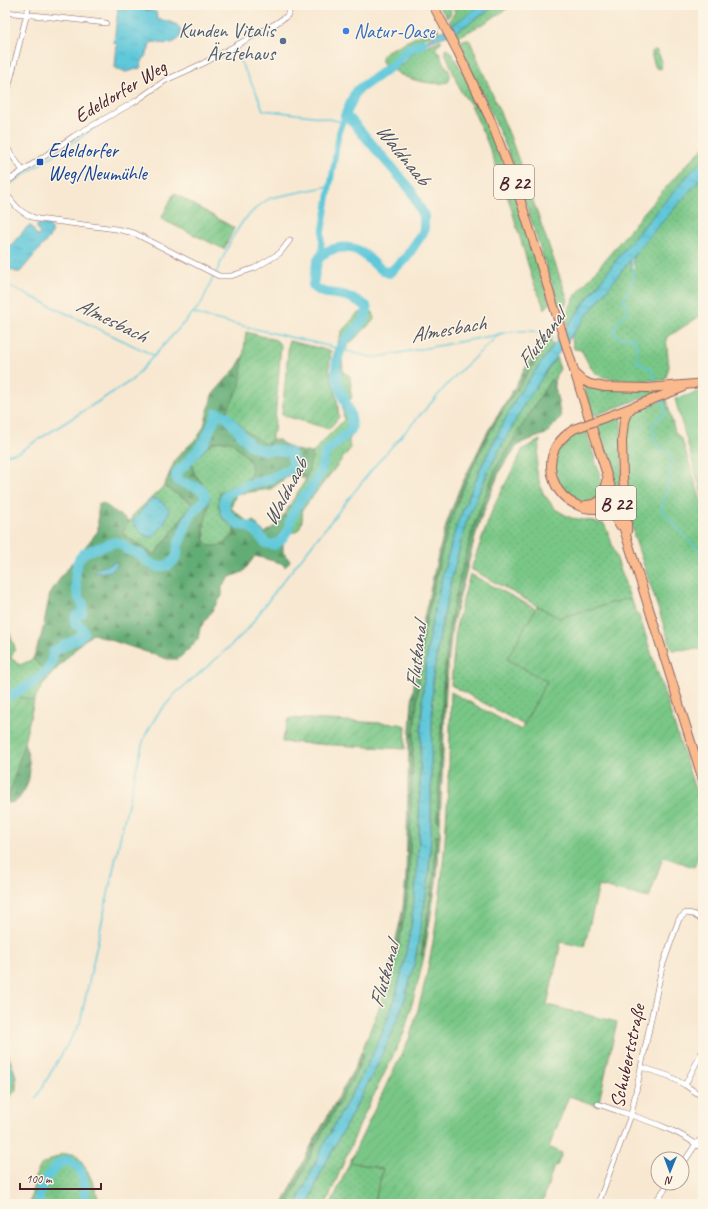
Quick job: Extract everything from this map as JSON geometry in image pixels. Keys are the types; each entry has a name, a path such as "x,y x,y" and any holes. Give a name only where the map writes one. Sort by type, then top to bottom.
{"main road":[{"name":"B 22","path":"433,5 458,52 490,120 515,183 703,780"},
{"path":"575,374 590,384 605,387 675,388"},
{"path":"627,541 612,512 606,509 593,509 579,506 571,502 558,490 551,473 552,457 556,447 566,434 574,429 634,406 675,388 694,384"},
{"name":"B 22","path":"627,541 622,441 624,421 627,413 634,406"},
{"path":"579,506 593,505 604,497 606,489 604,465"}],"street":[{"path":"5,101 29,5"},
{"name":"Edeldorfer Weg","path":"5,183 74,136 136,101 166,80 204,63 275,24 286,16 292,5"},
{"path":"5,12 106,23"},
{"path":"5,145 23,171"},
{"path":"5,192 21,211 29,216 38,219 116,229 134,233 219,276 231,276 255,268 280,253 290,240"},
{"path":"694,384 703,380"},
{"name":"Schubertstraße","path":"598,1204 631,1115 662,967 675,929 679,919 684,914 693,914 703,921"},
{"path":"684,1085 703,1050"},
{"path":"641,1067 669,1076 703,1097"},
{"path":"598,1104 668,1129 685,1137 703,1149"},
{"path":"690,1153 703,1137"},
{"path":"654,1204 663,1191"}],"green space":[{"path":"438,5 447,5 451,11 447,18 443,11 441,11"},
{"path":"456,5 513,5 457,38 449,21 455,12 452,7"},
{"path":"437,27 439,31 404,48 387,66 382,62 382,57 387,51"},
{"path":"466,39 470,41 510,136 568,300 563,311 561,305 559,306 554,292 512,161 459,42"},
{"path":"441,40 435,49 440,53 442,61 449,72 450,76 448,82 428,83 405,77 394,70 406,61 410,55 421,48"},
{"path":"447,48 460,67 477,101 508,176 550,304 545,309 533,281 510,204 488,144 471,105 461,92 445,52"},
{"path":"656,50 661,59 661,69 656,68 652,57 652,51"},
{"path":"703,148 703,160 626,247 568,325 565,316 576,295 646,210"},
{"path":"703,176 703,312 700,316 666,338 669,367 665,380 602,377 590,366 581,350 574,349 571,336 630,260 632,271 635,267 633,256 654,230"},
{"path":"174,193 234,228 224,249 161,219"},
{"path":"373,312 374,320 348,345 342,357 343,372 350,376 352,398 349,401 356,429 349,440 350,449 302,510 302,522 298,530 296,532 290,532 292,524 284,515 306,479 313,453 344,420 342,403 333,381 333,357 342,331 358,313"},
{"path":"246,332 276,340 281,345 274,432 272,433 272,440 265,444 247,432 227,411 240,386"},
{"path":"549,335 553,346 516,398 482,465 457,524 442,577 430,632 423,687 419,839 416,883 411,927 395,999 381,1036 364,1072 325,1142 300,1196 298,1204 288,1204 315,1146 364,1055 361,1053 381,1003 391,963 395,963 406,908 409,879 413,743 423,636 441,555 450,523 462,491 490,432 541,353 537,346"},
{"path":"289,341 331,351 329,369 337,399 339,417 329,429 282,415"},
{"path":"537,346 541,353 505,407 478,456 462,491 450,523 441,555 423,636 413,743 409,879 406,908 395,964 391,963 403,908 406,879 409,743 412,701 420,636 438,555 447,522 459,490 488,431 519,380"},
{"path":"245,353 240,386 265,444 272,440 279,440 291,448 313,453 306,479 290,475 271,489 236,494 231,508 249,523 253,521 265,533 276,525 284,515 292,524 283,543 283,552 290,561 285,567 281,563 255,556 243,572 230,577 222,587 222,596 200,628 198,639 178,659 167,659 93,634 82,642 50,676 33,659 42,633 50,593 63,574 98,531 98,505 103,503 129,522 122,533 154,555 192,503 164,486 176,458 198,437 204,426 212,395 237,367","holes":["229,441 234,443 247,457 252,466 251,475 247,481 220,492 220,513 224,519 234,527 235,532 228,541 220,545 212,546 206,543 204,539 204,528 209,506 209,497 208,493 195,475 192,466 193,462 212,443"]},
{"path":"556,357 560,369 554,382 551,379 496,468 474,525 449,626 443,687 437,821 440,822 440,835 436,835 434,876 421,955 424,956 404,1033 363,1117 326,1204 309,1204 320,1174 372,1076 390,1038 405,999 415,961 428,883 431,834 433,677 440,633 452,577 466,523 489,469 525,403"},
{"path":"551,379 554,382 561,417 546,434 523,442 516,447 500,470 478,526 452,626 446,687 440,822 437,821 443,687 449,626 460,577 474,525 496,468"},
{"path":"585,385 661,391 593,416 584,388"},
{"path":"703,391 703,498 675,399"},
{"path":"666,399 675,432 682,440 703,507 703,649 672,650 634,536 628,502 625,466 627,421 630,414 636,410"},
{"path":"617,417 621,419 623,510 596,426"},
{"path":"586,429 602,483 602,491 599,498 585,503 573,499 562,488 556,474 555,458 562,444"},
{"path":"229,440 234,443 247,457 252,466 251,475 247,481 220,492 223,518 234,527 234,530 232,536 222,544 218,546 209,546 205,542 204,525 208,508 201,482 195,474 192,466 193,462 212,443"},
{"path":"540,440 536,471 543,493 555,509 571,518 604,524 630,598 559,618 471,569 493,508 523,449"},
{"path":"164,486 192,503 155,555 122,533 133,515"},
{"path":"470,574 536,609 507,659 547,681 524,725 451,685 456,627"},
{"path":"630,598 641,621 703,814 703,843 694,867 663,857 649,898 599,886 584,947 561,942 547,1005 617,1022 598,1106 569,1096 549,1147 562,1153 557,1166 554,1166 542,1204 374,1204 383,1169 350,1162 408,1041 422,994 431,952 443,866 451,692 521,730 547,681 507,659 537,606 559,618"},
{"path":"5,620 15,648 11,658 20,665 33,659 50,676 37,694 34,701 18,696 5,701"},
{"path":"18,696 34,701 9,796 5,794 7,772 5,769 5,701"},
{"path":"291,718 399,724 406,726 405,749 282,742 288,720"},
{"path":"24,743 30,769 28,782 18,800 7,803 5,794 9,795"},
{"path":"436,835 440,835 437,877 424,956 421,955 434,876"},
{"path":"5,1049 16,1077 16,1091 5,1102"},
{"path":"361,1053 364,1054 357,1071 315,1146 288,1204 283,1204 312,1144 354,1069"},
{"path":"62,1154 75,1154 80,1160 90,1178 100,1204 30,1204 35,1177 41,1165"},
{"path":"350,1162 383,1169 374,1204 331,1204"}],"water":[{"path":"128,5 156,12 157,19 167,21 178,26 181,31 181,35 177,40 171,43 151,43 140,68 126,72 115,68 117,44 114,43 118,8"},
{"path":"481,5 497,5 454,33 409,49 451,26"},
{"path":"703,160 703,176 642,245 571,336 525,403 489,469 466,523 452,577 440,633 433,677 431,834 428,883 415,961 405,999 390,1038 372,1076 320,1174 309,1204 298,1204 300,1196 325,1142 364,1072 381,1036 395,999 404,963 411,927 416,883 419,839 423,687 430,632 442,577 457,524 482,465 516,398 626,247"},
{"path":"36,225 49,225 52,229 52,234 20,272 16,272 5,266 5,252 28,226 31,226 37,236 40,235"},
{"path":"151,499 158,499 169,509 161,528 153,537 144,535 133,523"},
{"path":"115,562 118,564 112,571 95,573 96,569"}],"waterway":[{"name":"Waldnaab","path":"5,698 23,689 42,676 50,666 54,651 78,638 84,632 81,626 75,624 76,616 82,613 83,604 76,586 76,572 79,559 83,554 115,542 123,545 128,550 140,554 148,562 158,567 169,565 174,560 187,523 192,513 204,500 205,496 199,488 178,481 176,476 177,472 205,441 217,413 226,416 249,444 254,447 262,450 276,450 291,453 294,465 288,470 265,481 250,484 227,494 224,501 226,513 239,525 248,526 255,531 266,543 274,545 281,540 288,530 291,518 296,508 302,498 308,493 320,473 326,452 351,430 352,422 350,413 337,379 337,361 343,344 363,321 367,311 366,306 354,299 320,291 313,285 318,260 328,251 333,249 349,248 359,251 380,269 389,273 405,259 424,229 424,216 411,190 351,120 345,116 356,91 393,65 409,49 422,44"},
{"path":"235,51 257,94 263,110 313,116 343,122"},
{"name":"Almesbach","path":"321,257 322,233 339,132 345,116"},
{"path":"7,186 93,129"},
{"name":"Almesbach","path":"216,273 232,238 243,221 256,208 270,198 330,186"},
{"path":"632,257 633,280 623,301 629,309 616,324 614,333 620,338 632,337 638,347 636,362 651,369 657,385"},
{"path":"5,455 19,452 132,380 201,304 214,276"},
{"name":"Almesbach","path":"5,284 155,356"},
{"name":"Almesbach","path":"194,313 205,317 341,349"},
{"name":"Almesbach","path":"503,333 528,331 558,339"},
{"path":"36,1098 80,1023 142,745 146,734 157,715 176,693 222,654 248,629 273,594 378,462 456,375 496,337 496,335 501,333 496,337 503,333"},
{"name":"Almesbach","path":"343,350 370,357 378,357 496,335"},
{"path":"662,398 666,411 652,426 655,443 671,454 671,471 662,510 696,548 703,549"},
{"name":"Waldnaab","path":"5,1068 7,1068 8,1077 5,1083"},
{"name":"Waldnaab","path":"38,1204 40,1191 47,1177 58,1164 68,1160 78,1167 83,1178 86,1204"}],"place":[{"name":"Natur-Oase","path":"346,31"},
{"name":"Kunden Vitalis Ärztehaus","path":"283,41"},
{"name":"Edeldorfer Weg/Neumühle","path":"40,162"}],"water label":[{"name":"Flutkanal","path":"541,339"},
{"name":"Flutkanal","path":"416,656"},
{"name":"Flutkanal","path":"384,975"}]}
